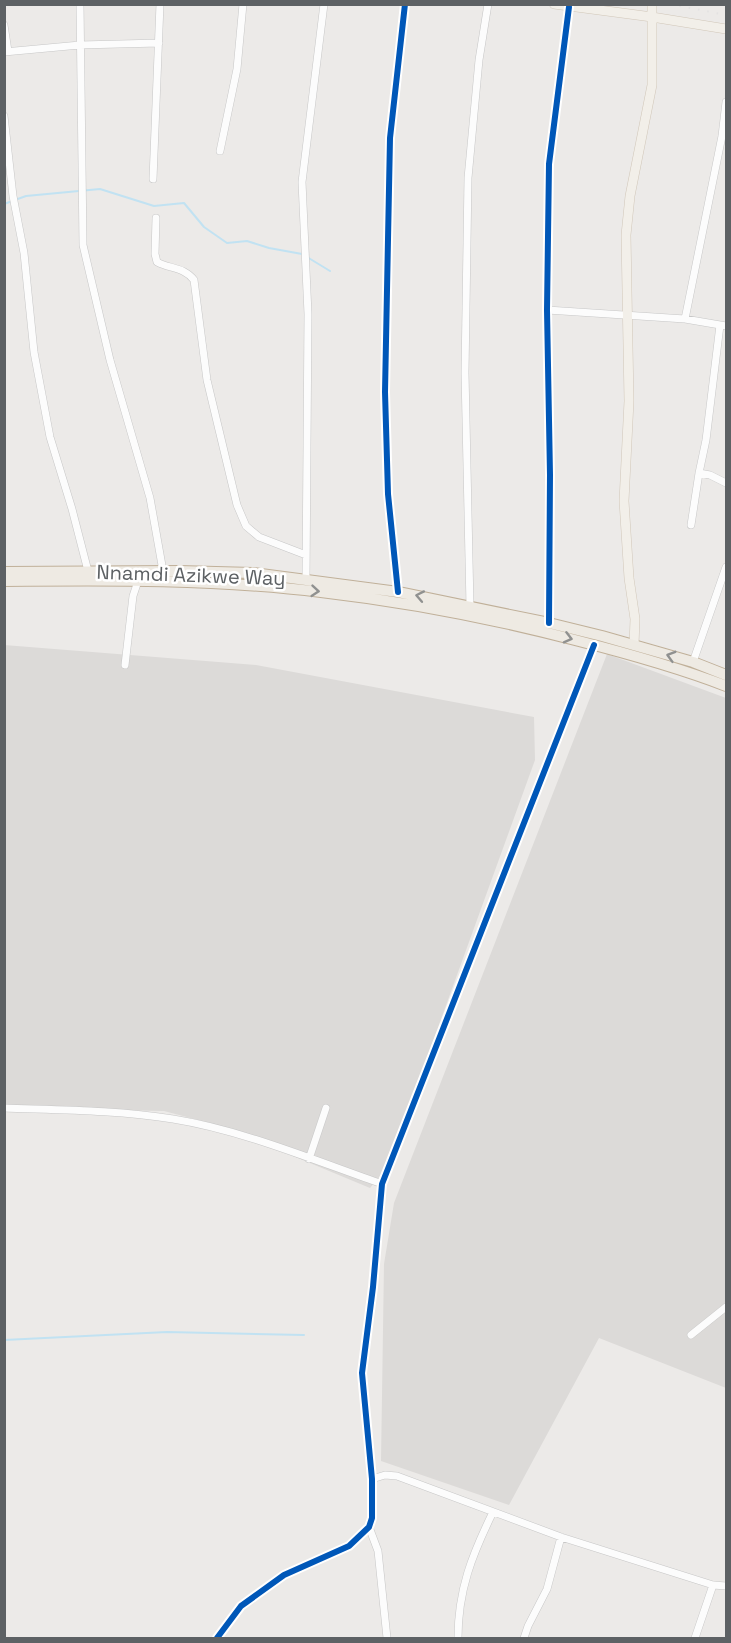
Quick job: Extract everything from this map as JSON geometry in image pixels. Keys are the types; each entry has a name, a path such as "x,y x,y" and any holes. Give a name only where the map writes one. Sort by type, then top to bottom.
{"highway":[{"name":"Nnamdi Azikwe Way","path":"5,572 253,573 398,592 549,623 693,662 726,675"},
{"name":"Nnamdi Azikwe Way","path":"4,581 138,580 260,586 319,591 388,601 525,627 650,660 726,686"}],"main road":[{"path":"554,4 652,16 726,29"},
{"path":"634,645 635,619 629,578 624,501 629,401 626,235 630,196 652,85 652,4"}],"street":[{"path":"80,4 83,245 110,360 150,498 163,571"},
{"path":"153,179 160,4"},
{"path":"220,151 237,69 243,4"},
{"path":"306,580 306,262 302,182 324,4"},
{"path":"398,592 388,494 385,392 390,138 405,4"},
{"path":"470,606 465,373 468,178 479,60 488,4"},
{"path":"549,623 550,475 547,310 549,164 569,7"},
{"path":"4,25 6,51 80,45 159,43"},
{"path":"685,319 722,136 726,102"},
{"path":"4,116 14,199 24,254 34,352 50,437 88,571"},
{"path":"156,218 155,254 157,262 183,270 189,273 194,280 207,381 237,505 246,526 259,537 306,555"},
{"path":"547,310 685,319 723,325 691,525"},
{"path":"699,473 710,475 726,483"},
{"path":"693,662 726,567"},
{"path":"125,665 133,596 138,580"},
{"path":"217,1638 241,1606 284,1575 349,1546 369,1527 372,1518 372,1479 362,1373 374,1287 382,1184 594,645"},
{"path":"4,1108 111,1111 174,1119 221,1129 382,1184"},
{"path":"309,1159 326,1108"},
{"path":"691,1335 726,1307"},
{"path":"372,1479 397,1476 561,1537 713,1585 726,1586"},
{"path":"458,1638 458,1616 464,1582 474,1551 492,1512"},
{"path":"369,1527 378,1551 387,1638"},
{"path":"524,1638 547,1588 561,1537"},
{"path":"695,1638 713,1585"}],"shaded area":[{"path":"4,645 256,665 534,717 535,760 387,1168 370,1188 221,1126 164,1111 5,1108"},
{"path":"607,654 726,698 726,1388 599,1338 509,1505 381,1461 384,1264 394,1203"}],"waterway":[{"path":"4,204 26,196 100,189 154,206 184,203 204,227 227,243 247,241 302,254"},
{"path":"307,257 330,271"},
{"path":"4,1340 167,1332 304,1335"}],"railway":[{"path":"670,4 726,15"}],"cycle path":[{"path":"398,592 388,494 385,392 390,138 405,4"},
{"path":"549,623 550,475 547,310 549,164 569,7"},
{"path":"217,1638 241,1606 284,1575 349,1546 369,1527 372,1518 372,1479 362,1373 373,1287 382,1184 594,645"}]}
